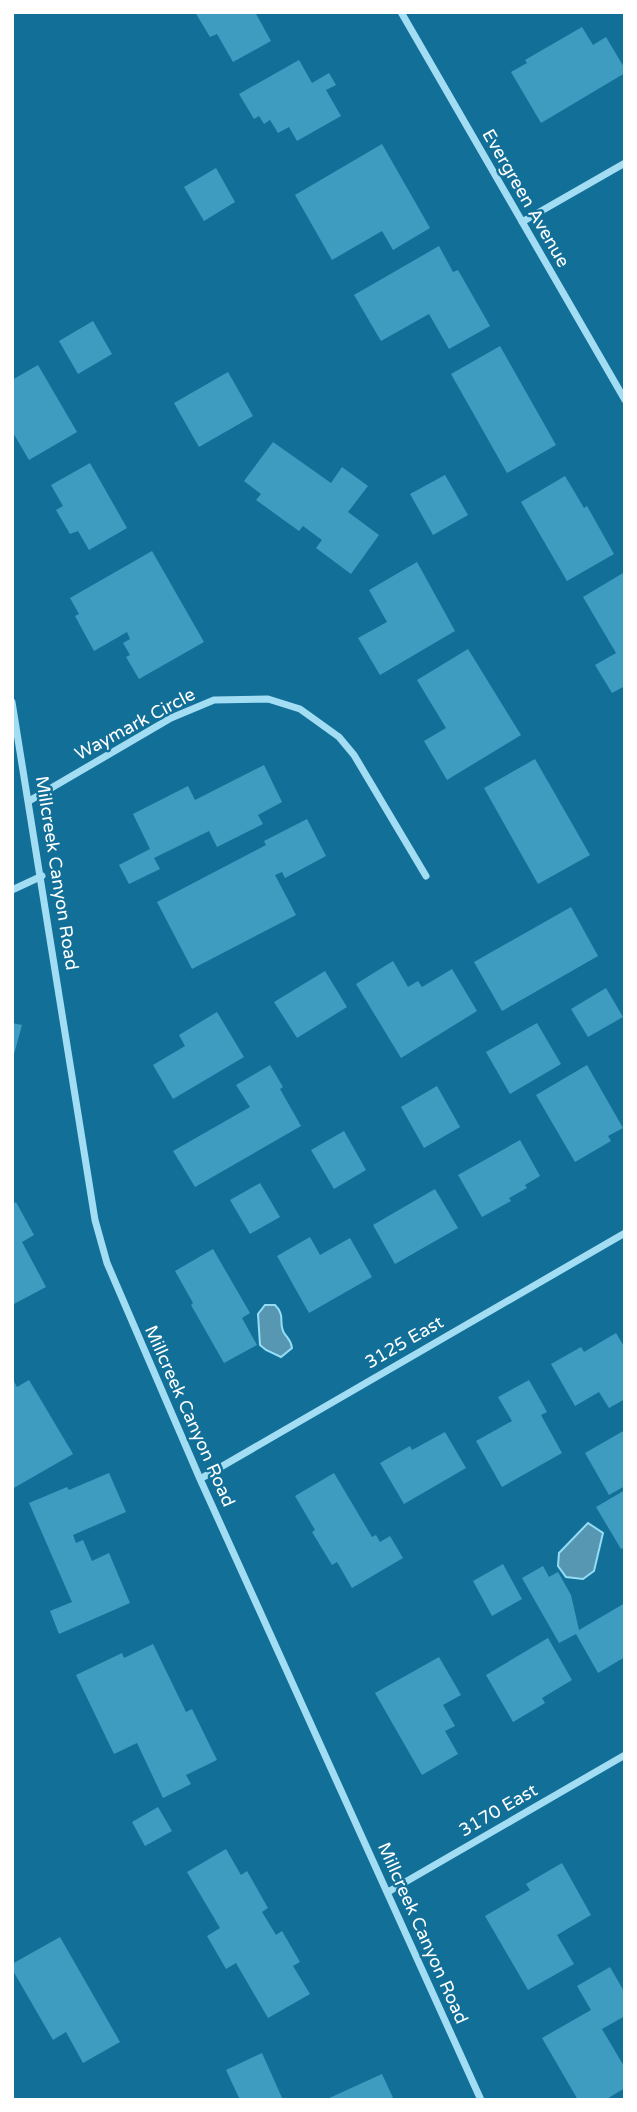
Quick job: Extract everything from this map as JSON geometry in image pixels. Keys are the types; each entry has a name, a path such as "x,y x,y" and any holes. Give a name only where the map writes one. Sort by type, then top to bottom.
{"street":[{"name":"Evergreen Avenue","path":"401,12 625,400"},
{"path":"522,222 625,163"},
{"name":"Waymark Circle","path":"29,801 181,714 214,700 268,699 300,709 340,737 354,755 426,876"},
{"name":"Millcreek Canyon Road","path":"12,702 42,876 94,1220 107,1263 200,1479 481,2100"},
{"path":"12,890 42,876"},
{"name":"3125 East","path":"200,1479 625,1233"},
{"name":"3170 East","path":"388,1892 625,1755"}],"water":[{"path":"265,1305 275,1305 278,1309 282,1329 291,1343 292,1348 281,1357 260,1345 258,1314"},
{"path":"588,1523 603,1533 594,1571 583,1579 566,1577 558,1566 559,1553"}],"building":[{"path":"195,12 255,12 271,41 233,62 217,34 210,37"},
{"path":"582,27 593,45 606,37 625,73 541,123 511,72 527,63 525,60"},
{"path":"299,60 312,83 329,73 336,85 326,90 341,116 297,141 289,127 278,133 270,120 264,124 259,116 254,119 239,94"},
{"path":"382,144 430,228 393,250 382,231 332,260 295,195"},
{"path":"216,168 235,202 204,221 184,187"},
{"path":"439,246 453,272 458,270 490,326 449,349 429,314 381,341 354,295"},
{"path":"93,321 112,354 78,374 59,341"},
{"path":"500,346 556,445 507,473 451,374"},
{"path":"38,365 77,432 29,460 12,431 12,380"},
{"path":"228,372 253,416 199,447 174,403"},
{"path":"273,442 331,483 342,467 368,486 348,512 379,535 351,574 316,548 322,540 303,526 299,531 256,500 261,494 244,481"},
{"path":"90,463 127,528 89,550 78,531 70,534 56,510 63,506 51,485"},
{"path":"445,475 468,515 433,535 410,494"},
{"path":"565,476 584,508 587,506 614,554 567,581 521,502"},
{"path":"152,551 204,642 139,679 126,657 130,655 123,643 130,639 127,632 94,651 75,616 79,614 70,598"},
{"path":"417,562 455,631 380,675 358,638 387,622 369,590"},
{"path":"623,573 625,686 612,693 595,665 616,653 583,597"},
{"path":"468,649 521,735 447,780 424,741 446,728 417,680"},
{"path":"535,759 590,855 538,884 484,788"},
{"path":"264,765 282,802 258,815 263,824 217,847 209,831 154,858 160,869 129,884 119,865 150,849 133,814 188,786 195,800"},
{"path":"307,819 326,856 285,878 282,872 275,875 296,915 192,969 157,902 266,845 264,841"},
{"path":"571,907 598,956 502,1011 474,962"},
{"path":"393,961 408,987 418,981 422,987 452,969 477,1011 401,1058 356,984"},
{"path":"325,971 347,1007 297,1038 274,1002"},
{"path":"606,988 623,1017 588,1037 571,1009"},
{"path":"217,1012 244,1057 173,1099 153,1065 185,1046 179,1035"},
{"path":"12,1023 22,1025 13,1058 12,1058"},
{"path":"537,1023 561,1064 510,1094 486,1052"},
{"path":"270,1065 301,1126 195,1187 173,1151 250,1107 236,1085"},
{"path":"587,1065 623,1128 608,1136 611,1141 575,1162 536,1095"},
{"path":"437,1086 460,1127 424,1148 401,1107"},
{"path":"344,1131 366,1170 334,1189 311,1150"},
{"path":"520,1140 540,1176 525,1185 527,1188 509,1198 511,1201 482,1217 458,1175"},
{"path":"260,1183 280,1217 250,1234 230,1200"},
{"path":"435,1189 458,1228 395,1264 373,1225"},
{"path":"16,1202 34,1235 22,1242 46,1287 12,1305 12,1204"},
{"path":"310,1237 320,1255 350,1238 372,1277 309,1313 277,1256"},
{"path":"213,1249 250,1313 242,1318 257,1345 224,1363 175,1271"},
{"path":"616,1333 625,1348 625,1399 609,1408 599,1392 575,1406 551,1364 581,1347 584,1352"},
{"path":"12,1378 17,1387 29,1380 73,1454 12,1489"},
{"path":"529,1380 547,1412 541,1415 562,1453 502,1487 476,1441 512,1421 498,1397"},
{"path":"625,1430 625,1486 609,1495 585,1453"},
{"path":"445,1432 466,1468 404,1504 380,1463 410,1446 412,1450"},
{"path":"109,1473 126,1512 73,1535 76,1543 83,1540 92,1561 109,1553 130,1603 59,1634 50,1611 72,1602 29,1503"},
{"path":"334,1473 372,1537 376,1535 380,1542 390,1536 403,1558 352,1588 337,1562 332,1565 295,1496"},
{"path":"625,1490 625,1547 621,1549 596,1507"},
{"path":"503,1564 522,1599 492,1616 473,1581"},
{"path":"543,1566 549,1577 558,1572 571,1595 579,1630 625,1603 625,1657 598,1673 576,1634 559,1643 522,1578"},
{"path":"548,1638 572,1680 542,1698 545,1703 513,1722 486,1675"},
{"path":"153,1644 186,1712 192,1709 217,1760 186,1775 191,1784 163,1798 137,1743 114,1754 76,1675 122,1653 124,1658"},
{"path":"439,1657 461,1695 443,1705 455,1726 445,1731 458,1754 422,1775 375,1693"},
{"path":"158,1807 172,1831 145,1846 132,1822"},
{"path":"226,1849 241,1875 247,1871 268,1908 262,1912 276,1935 282,1931 300,1962 293,1966 310,1994 268,2018 236,1963 226,1969 207,1936 220,1928 187,1872"},
{"path":"562,1863 591,1915 557,1935 574,1964 528,1990 485,1916 530,1890 526,1884"},
{"path":"60,1937 120,2042 83,2063 66,2032 53,2040 12,1969 12,1964"},
{"path":"610,1967 625,1993 625,2016 602,2029 625,2068 625,2088 605,2100 578,2100 542,2038 591,2010 577,1986"},
{"path":"262,2053 283,2100 240,2100 226,2070"},
{"path":"382,2074 394,2100 325,2100"}]}
